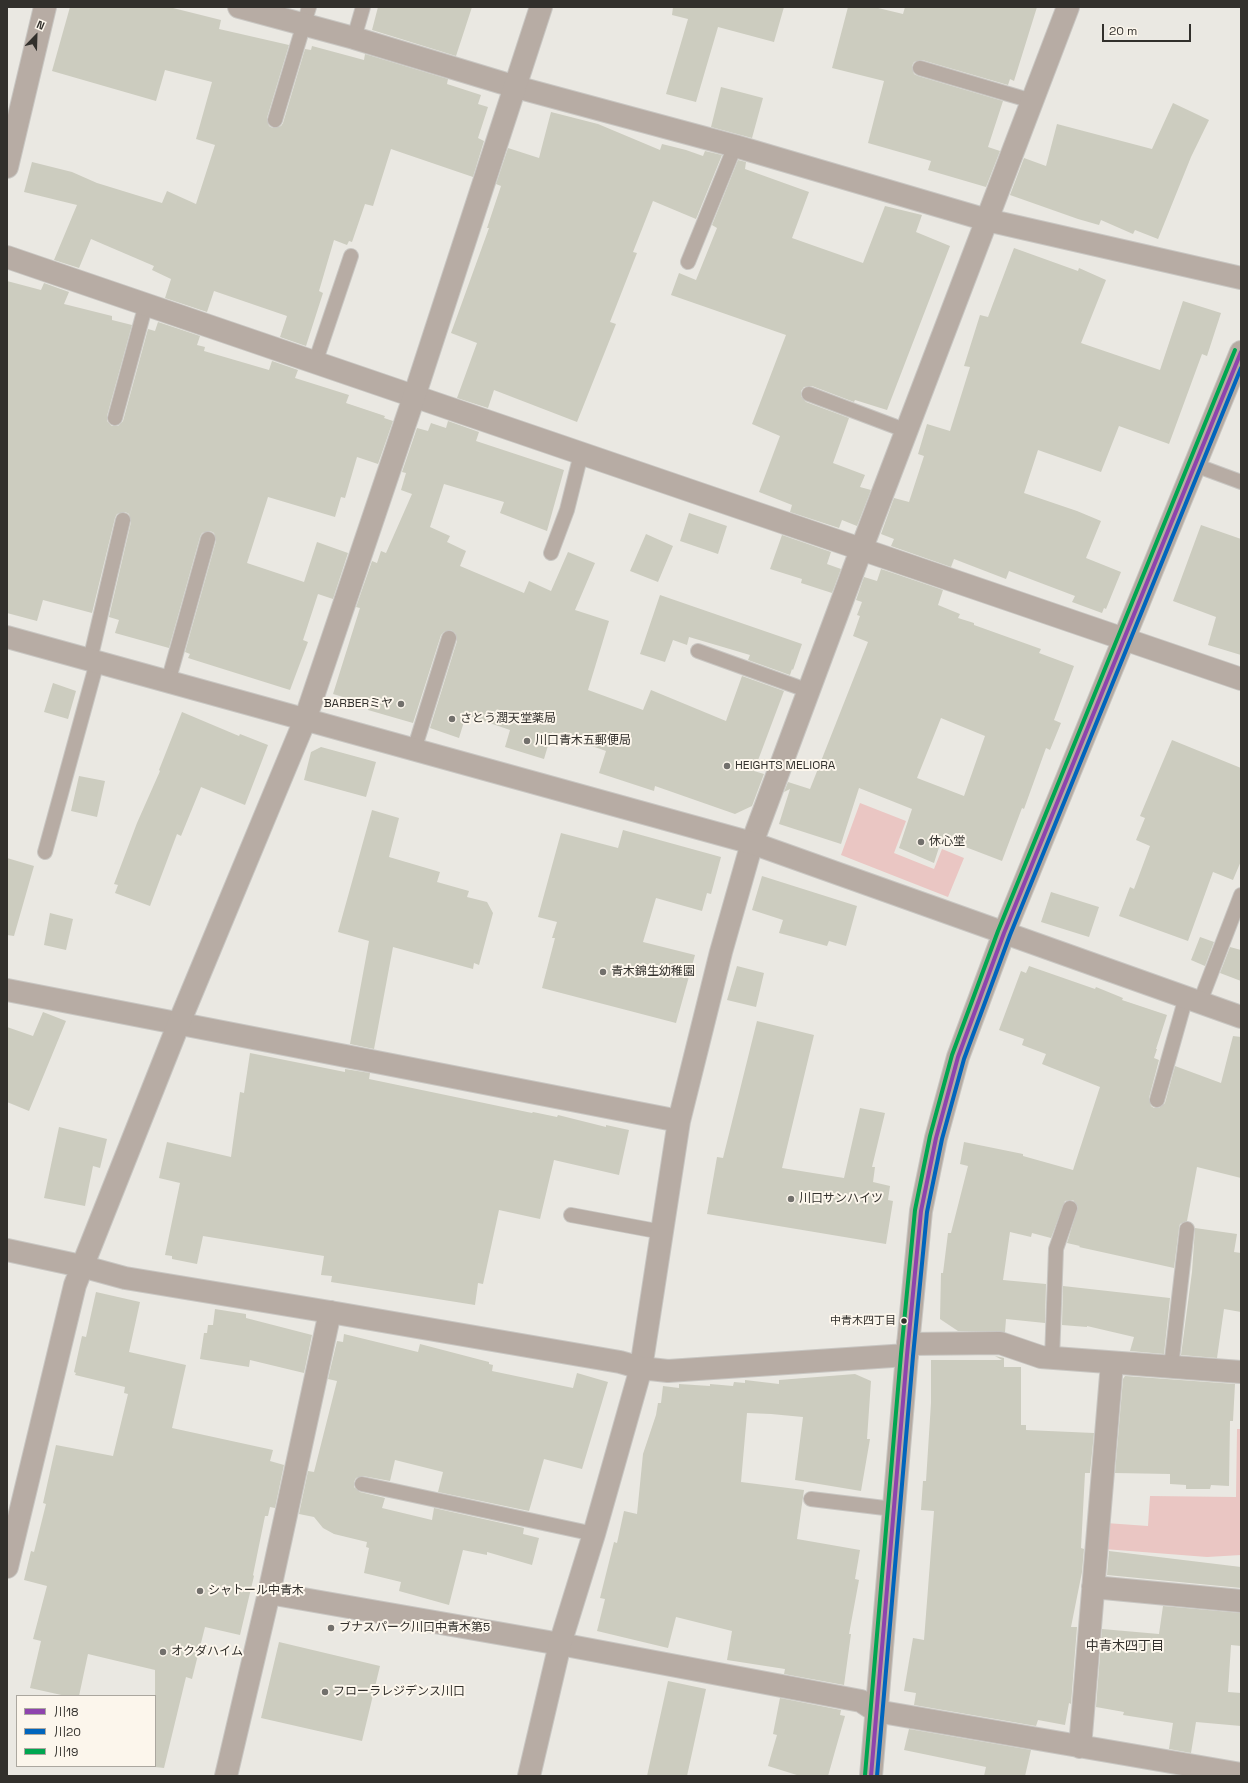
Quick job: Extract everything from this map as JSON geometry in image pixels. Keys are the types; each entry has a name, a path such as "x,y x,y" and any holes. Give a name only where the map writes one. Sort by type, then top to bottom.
{"main road":[{"path":"871,1776 908,1350 922,1211 936,1138 958,1057 1004,933 1241,352"}],"street":[{"path":"7,167 44,7"},
{"path":"239,7 306,16 354,38 516,86 735,146 987,220 1241,278"},
{"path":"7,1567 73,1293 81,1266 179,1023 305,720 414,397 541,7"},
{"path":"529,1776 560,1644 594,1534 641,1368 679,1121 721,952 752,843 861,550 1068,7"},
{"path":"7,257 1123,640 1241,679"},
{"path":"7,637 752,843 1241,1017"},
{"path":"7,990 679,1121"},
{"path":"7,1250 81,1266 125,1278 620,1362 641,1368 668,1371 1000,1343 1041,1357 1052,1359 1241,1372"},
{"path":"226,1776 269,1594 330,1312"},
{"path":"1080,1747 1112,1363"},
{"path":"1093,1587 1241,1601"},
{"path":"269,1594 560,1644 861,1701 876,1711 1241,1774"}],"lane":[{"path":"354,38 363,7"},
{"path":"275,120 306,16"},
{"path":"920,68 1032,101"},
{"path":"688,262 735,146"},
{"path":"315,363 351,256"},
{"path":"115,418 146,304"},
{"path":"809,394 907,431"},
{"path":"552,553 566,510 581,454"},
{"path":"1195,465 1241,482"},
{"path":"45,852 93,661 123,520"},
{"path":"168,682 208,539"},
{"path":"414,750 449,638"},
{"path":"698,651 809,691"},
{"path":"1157,1100 1193,1000 1241,895"},
{"path":"1052,1359 1056,1249 1070,1208"},
{"path":"571,1215 662,1232"},
{"path":"1171,1367 1187,1229"},
{"path":"362,1484 594,1534"},
{"path":"811,1499 894,1509"}],"shaded area":[{"path":"860,803 906,821 894,853 934,869 942,849 964,858 948,897 841,855"},
{"path":"1237,1429 1241,1429 1241,1555 1207,1557 1104,1549 1106,1523 1148,1526 1150,1496 1236,1497"}],"building":[{"path":"70,7 169,7 221,20 219,29 289,45 267,118 269,126 273,128 281,126 283,123 305,49 311,50 312,46 364,60 365,54 448,79 447,84 481,95 478,104 488,107 478,138 484,141 473,177 391,149 373,206 365,204 352,242 349,241 347,245 334,240 319,291 323,293 306,346 280,337 287,316 214,291 207,312 165,298 171,279 152,270 154,266 91,239 79,268 54,260 77,205 24,192 32,162 72,172 97,183 162,203 167,191 196,204 215,145 196,139 212,82 165,70 156,101 52,71"},
{"path":"378,7 472,7 456,56 372,30"},
{"path":"673,7 784,7 774,42 718,27 696,102 666,94 688,19 672,15"},
{"path":"848,7 874,7 903,14 905,7 1037,7 1014,81 1010,79 1008,85 922,60 914,62 912,66 914,74 918,76 1003,101 988,147 1000,151 986,187 928,170 931,161 868,143 884,81 832,68"},
{"path":"721,87 763,98 752,138 711,127"},
{"path":"1173,103 1209,120 1191,157 1158,239 1135,230 1133,234 1101,220 1099,225 1078,219 1010,195 1024,158 1046,166 1057,124 1152,149"},
{"path":"551,112 598,124 660,150 662,144 703,156 705,151 722,155 696,219 653,201 633,252 637,253 610,322 616,324 577,422 494,390 488,408 457,398 477,343 451,333 489,228 487,228 501,186 496,184 508,148 539,158"},
{"path":"738,160 746,162 745,169 809,192 792,238 863,263 885,206 922,215 916,232 950,246 887,410 855,400 854,402 812,386 804,387 801,391 801,396 806,402 849,418 833,463 865,475 860,487 871,490 857,526 842,520 839,528 790,512 792,505 759,492 780,436 752,424 786,335 671,295 679,273 696,280 717,228 712,225"},
{"path":"1014,248 1078,271 1079,268 1106,280 1081,343 1160,370 1183,301 1221,313 1207,356 1202,354 1169,444 1119,426 1101,472 1038,450 1024,493 1101,521 1086,558 1121,572 1106,609 1104,608 1102,613 1072,602 1075,596 1009,571 1006,579 954,559 951,567 891,546 894,539 881,534 894,498 909,502 924,456 918,454 927,424 950,431 970,367 964,366 980,315 988,317"},
{"path":"7,281 41,290 44,283 69,292 64,304 112,316 112,320 132,325 107,416 107,421 112,426 118,426 123,421 148,329 155,331 158,322 200,336 197,345 205,347 204,351 269,370 272,361 298,370 295,378 349,395 346,403 385,416 384,418 393,421 378,464 357,457 345,498 341,497 335,517 268,497 247,563 304,582 317,542 348,553 333,599 318,594 303,640 308,642 290,690 188,658 190,654 185,652 216,541 214,533 210,531 202,533 200,537 169,648 115,633 119,620 109,617 131,522 129,514 125,512 117,514 115,518 92,613 43,600 37,621 7,613"},
{"path":"448,421 479,432 476,441 564,470 547,531 500,513 504,502 444,484 430,527 450,536 447,542 466,551 460,566 524,593 529,581 551,591 568,552 595,563 575,610 609,621 588,690 643,710 651,690 726,721 742,676 784,691 754,771 764,774 752,806 735,814 655,786 654,791 599,773 606,751 552,732 544,759 505,747 510,730 466,715 459,738 430,728 457,641 455,633 451,630 444,632 441,635 413,723 368,710 370,705 333,694 360,608 356,607 372,561 377,563 381,551 386,553 412,494 401,490 406,473 402,472 417,428 428,431 431,423 446,428"},
{"path":"689,513 727,526 718,554 680,541"},
{"path":"1201,525 1241,539 1241,655 1208,645 1216,617 1173,601"},
{"path":"646,534 673,546 658,582 630,571"},
{"path":"782,535 831,552 827,564 841,569 832,593 801,583 802,579 770,569"},
{"path":"881,569 943,590 938,605 960,614 958,618 1041,649 1039,653 1074,666 1054,720 1061,723 1050,750 1046,748 1024,809 1022,808 1002,861 942,838 934,863 899,848 912,809 859,788 841,844 779,824 790,789 784,792 788,782 810,789 868,642 853,636 860,616 857,615 862,602 856,600 864,577 877,581","holes":["941,718 985,736 964,796 917,778"]},
{"path":"660,595 802,644 793,670 792,669 790,675 748,660 750,655 689,637 687,645 673,640 665,662 640,654"},
{"path":"53,683 76,691 68,719 44,712"},
{"path":"182,712 239,736 240,734 268,745 245,805 201,787 181,836 177,834 150,906 115,893 118,885 114,884 137,823 160,771 159,770"},
{"path":"1172,740 1241,768 1241,861 1233,880 1213,872 1188,941 1119,916 1130,887 1134,889 1150,846 1136,840 1145,818 1140,816"},
{"path":"321,747 376,762 366,797 304,780 311,752"},
{"path":"79,776 105,781 97,817 71,811"},
{"path":"372,810 399,818 389,857 440,872 437,882 469,891 467,897 487,902 493,913 479,965 474,963 473,969 393,947 374,1049 350,1044 369,941 338,932"},
{"path":"623,830 721,857 711,894 707,893 702,911 656,898 643,942 695,955 676,1023 542,988 555,938 552,938 557,922 538,917 561,833 618,848"},
{"path":"7,858 34,866 14,936 7,935"},
{"path":"762,876 857,906 846,946 829,941 827,946 779,933 783,920 752,910"},
{"path":"1051,892 1099,907 1089,937 1041,922"},
{"path":"50,913 73,919 66,950 44,945"},
{"path":"1200,937 1214,942 1205,966 1191,960"},
{"path":"1230,947 1241,950 1241,981 1220,973"},
{"path":"737,966 764,973 756,1007 727,1000"},
{"path":"1029,966 1095,989 1096,987 1123,998 1122,1000 1167,1015 1154,1058 1159,1060 1149,1098 1151,1106 1154,1108 1159,1108 1165,1103 1175,1066 1221,1083 1233,1036 1241,1037 1241,1178 1197,1167 1187,1221 1180,1224 1179,1228 1174,1268 1067,1243 1078,1207 1073,1200 1065,1201 1051,1238 1032,1233 1031,1237 1010,1232 1003,1280 1046,1284 1045,1323 1006,1319 1005,1332 958,1331 940,1319 941,1273 943,1273 948,1233 951,1233 968,1166 960,1164 964,1142 1023,1154 1023,1156 1073,1170 1100,1087 1042,1064 1046,1054 1022,1045 1024,1039 999,1030 1021,971 1026,973"},
{"path":"43,1012 66,1021 29,1111 7,1102 7,1027 33,1036"},
{"path":"757,1021 814,1035 782,1168 844,1178 860,1108 885,1113 872,1167 875,1167 873,1182 890,1186 888,1200 893,1201 886,1244 707,1214 717,1157 723,1158"},
{"path":"250,1053 345,1072 345,1069 370,1073 369,1079 532,1113 557,1117 558,1115 606,1127 606,1125 629,1130 619,1175 554,1160 540,1219 499,1210 483,1284 478,1283 475,1305 331,1282 332,1276 321,1275 324,1256 203,1236 197,1264 172,1259 172,1256 165,1255 180,1183 159,1178 167,1142 231,1157 240,1092 244,1093"},
{"path":"59,1127 107,1139 100,1168 93,1166 85,1206 44,1198"},
{"path":"1195,1228 1237,1234 1234,1252 1241,1253 1241,1312 1224,1309 1217,1358 1181,1355 1192,1272"},
{"path":"1063,1286 1170,1298 1164,1354 1130,1351 1134,1337 1087,1326 1062,1325"},
{"path":"96,1292 140,1302 129,1352 186,1365 172,1428 273,1450 270,1461 284,1465 275,1508 270,1507 268,1516 265,1516 254,1576 240,1635 205,1627 192,1679 186,1677 164,1768 155,1767 155,1670 88,1654 79,1695 62,1695 30,1688 41,1641 33,1639 47,1586 24,1580 31,1551 34,1552 46,1504 43,1503 56,1445 113,1456 128,1394 124,1393 125,1387 75,1375 76,1373 74,1372 82,1336 86,1337"},
{"path":"215,1309 246,1314 246,1318 312,1335 304,1373 250,1360 249,1367 200,1359 204,1333 207,1333 208,1325 213,1325"},
{"path":"344,1334 418,1352 420,1344 489,1362 489,1364 493,1365 492,1371 573,1388 577,1373 608,1382 582,1469 544,1459 529,1511 438,1492 443,1472 395,1460 390,1481 363,1476 356,1478 354,1482 354,1487 360,1492 385,1498 382,1508 432,1520 434,1508 524,1528 523,1534 539,1538 532,1565 487,1552 487,1555 463,1550 449,1605 399,1591 401,1582 364,1573 369,1548 366,1547 367,1542 334,1534 323,1528 314,1517 299,1514 308,1471 314,1472 337,1381 328,1379 337,1341 343,1342"},
{"path":"995,1356 1004,1358 1004,1367 1021,1367 1021,1425 1026,1425 1026,1430 1094,1433 1090,1473 1085,1473 1081,1548 1084,1549 1082,1572 1071,1627 1077,1627 1071,1704 1069,1703 1065,1725 1038,1720 1036,1726 914,1705 916,1693 904,1691 913,1638 924,1640 934,1511 921,1510 923,1481 926,1481 931,1403 931,1360 1002,1360"},
{"path":"855,1374 871,1381 867,1439 870,1439 861,1491 795,1480 803,1417 771,1414 747,1413 741,1482 804,1490 797,1539 860,1550 855,1579 859,1580 849,1634 851,1634 844,1685 784,1674 785,1669 727,1660 732,1631 676,1617 668,1648 597,1631 605,1599 600,1598 614,1542 617,1543 624,1511 637,1514 643,1454 656,1415 658,1403 661,1403 663,1386 679,1388 679,1384 710,1386 710,1384 733,1386 734,1382 745,1383 745,1380 779,1384 779,1380"},
{"path":"1125,1376 1235,1384 1233,1421 1230,1421 1229,1486 1211,1485 1210,1489 1186,1489 1186,1485 1170,1484 1170,1474 1115,1473 1123,1379"},
{"path":"1109,1551 1241,1567 1241,1588 1107,1575"},
{"path":"1163,1606 1241,1613 1241,1646 1231,1645 1228,1692 1241,1693 1241,1726 1196,1722 1191,1753 1169,1749 1173,1723 1123,1715 1124,1712 1096,1707 1102,1629 1159,1634"},
{"name":"フローラレジデンス川口","path":"279,1642 380,1666 362,1741 261,1718"},
{"path":"668,1681 706,1689 687,1776 647,1776"},
{"path":"780,1698 841,1710 840,1715 845,1716 828,1776 800,1776 768,1766 777,1735 773,1734"},
{"path":"909,1729 1031,1750 1025,1776 984,1776 986,1767 904,1750"}],"transit line":[{"name":"川19","path":"865,1775 901,1354 915,1210 930,1136 952,1055 998,931 1235,350"},
{"name":"川18","path":"871,1776 907,1355 921,1211 936,1138 958,1057 1004,933 1241,352"},
{"name":"川20","path":"877,1776 913,1356 927,1212 942,1139 964,1059 1010,935 1241,368"}],"place":[{"name":"BARBERミヤ","path":"401,704"},
{"name":"さとう潤天堂薬局","path":"452,719"},
{"name":"川口青木五郵便局","path":"527,741"},
{"name":"HEIGHTS MELIORA","path":"727,766"},
{"name":"休心堂","path":"921,842"},
{"name":"青木錦生幼稚園","path":"603,972"},
{"name":"川口サンハイツ","path":"791,1199"},
{"name":"中青木四丁目","path":"904,1321"},
{"name":"シャトール中青木","path":"200,1591"},
{"name":"ブナスパーク川口中青木第5","path":"331,1628"},
{"name":"オクダハイム","path":"163,1652"},
{"name":"フローラレジデンス川口","path":"325,1692"}],"district":[{"name":"中青木四丁目","path":"1125,1646"}]}
